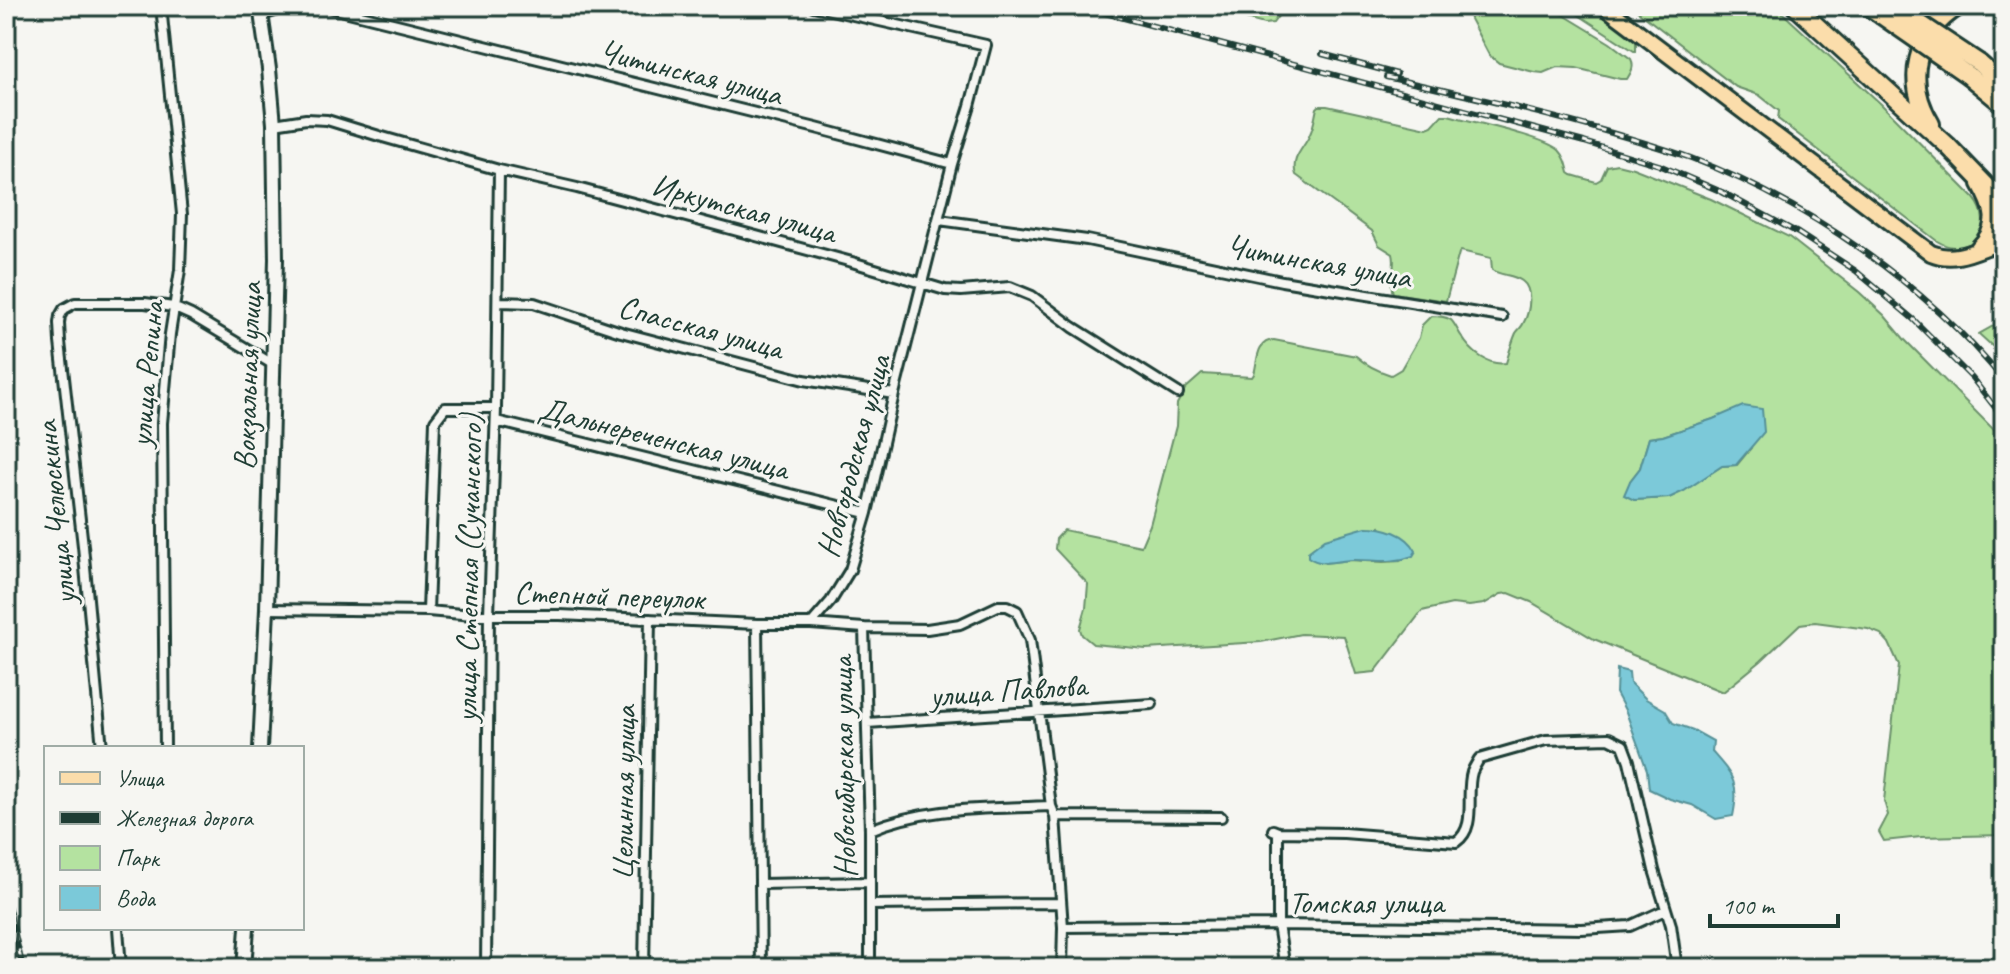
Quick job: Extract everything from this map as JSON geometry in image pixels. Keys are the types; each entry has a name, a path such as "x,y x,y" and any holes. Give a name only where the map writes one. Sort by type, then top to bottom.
{"highway":[{"path":"1795,6 1947,145 2004,204"},
{"path":"1947,145 1925,114 1916,73 1918,59 1929,34 1959,6"},
{"path":"1881,9 2004,85"},
{"path":"1974,69 2004,105"}],"main road":[{"path":"1604,6 1931,253 1956,258 2004,241"},
{"name":"Вокзальная улица","path":"260,746 267,609 276,259 274,124 261,10"},
{"path":"1974,173 1989,199 1993,218 1988,236 1974,251"},
{"path":"244,968 247,930"}],"street":[{"name":"улица Репина","path":"161,6 182,214 180,270 173,307 162,423 165,746"},
{"path":"261,10 291,6"},
{"name":"Читинская улица","path":"324,6 803,124 952,164"},
{"name":"Новгородская улица","path":"811,624 831,601 850,570 867,513 952,164 986,45 813,6"},
{"name":"Иркутская улица","path":"274,124 306,119 327,120 499,170 672,213 945,290 1010,287 1032,296 1073,327 1178,393"},
{"name":"улица Степная (Сучанского)","path":"486,968 489,615 496,421 499,170"},
{"name":"Читинская улица","path":"939,220 1087,240 1282,281 1502,317"},
{"name":"Спасская улица","path":"498,302 534,303 621,332 804,380 894,394"},
{"name":"улица Челюскина","path":"102,746 60,316 64,309 75,303 145,303 173,307 274,365"},
{"path":"428,611 435,421 445,408 496,408"},
{"name":"Дальнереченская улица","path":"496,421 867,513"},
{"name":"Новосибирская улица","path":"870,968 870,830 864,628 927,629 960,624 998,606 1007,606 1017,611 1030,640 1040,712"},
{"name":"Степной переулок","path":"267,609 560,615 757,624"},
{"name":"Целинная улица","path":"644,968 650,619"},
{"path":"761,968 757,624 864,628"},
{"name":"улица Павлова","path":"867,723 1152,704"},
{"path":"1040,712 1051,806 1055,816 1063,927 1062,968"},
{"path":"1285,968 1278,925 1276,831 1456,842 1464,837 1469,823 1472,772 1479,759 1546,740 1609,738 1623,745 1629,761 1654,870 1671,925 1677,968"},
{"path":"870,830 892,820 931,812 1051,806"},
{"path":"1055,816 1221,817"},
{"path":"760,884 869,882"},
{"path":"870,905 1061,903"},
{"name":"Томская улица","path":"1063,927 1278,925 1582,929 1630,926 1665,910"},
{"path":"118,930 121,968"}],"green space":[{"path":"1197,6 1270,6 1279,9 1279,15 1273,23 1264,24"},
{"path":"1467,6 1549,6 1631,59 1631,72 1627,79 1620,79 1576,68 1557,67 1543,73 1499,63 1489,55 1470,19"},
{"path":"1565,6 1594,6 1634,36 1636,51 1634,51"},
{"path":"1631,6 1775,6 1881,104 1974,198 1983,220 1976,238 1960,247 1937,241 1778,119 1779,111 1759,95 1736,87"},
{"path":"1327,106 1427,128 1442,115 1448,115 1550,145 1561,152 1572,175 1596,182 1601,179 1607,166 1617,164 1711,199 1789,237 1859,292 2001,437 2004,442 2004,835 1884,841 1879,832 1888,815 1884,801 1899,665 1889,643 1881,634 1868,629 1815,622 1800,624 1723,692 1594,639 1531,602 1509,593 1484,604 1452,604 1422,611 1375,672 1356,674 1344,636 1301,634 1261,642 1146,649 1093,644 1082,635 1080,629 1088,584 1055,549 1056,539 1064,530 1141,546 1150,525 1176,426 1177,404 1185,389 1202,374 1252,377 1261,348 1274,340 1356,356 1391,375 1401,369 1419,338 1422,325 1431,316 1451,320 1466,343 1481,357 1506,363 1516,333 1528,312 1528,289 1518,279 1492,270 1491,258 1461,251 1446,301 1393,293 1393,254 1379,245 1372,231 1296,175 1296,158 1308,139 1317,108","holes":["1713,419 1751,448 1737,465 1722,466 1669,498 1634,500 1630,481 1640,468 1649,438","1380,527 1400,561 1324,563"]},
{"path":"2004,320 2004,357 1979,334"}],"water":[{"path":"1743,406 1762,409 1764,432 1736,465 1722,466 1669,498 1634,500 1624,495 1640,468 1649,438 1713,419"},
{"path":"1366,527 1394,532 1407,540 1416,551 1405,559 1389,561 1323,563 1308,557 1308,552 1325,539"},
{"path":"1617,669 1629,672 1630,683 1646,699 1665,710 1673,723 1713,741 1712,752 1730,774 1735,788 1733,816 1716,819 1692,805 1649,789 1647,770 1616,693"}],"railway":[{"path":"1079,6 1584,142 1659,165 1722,192 1798,233 1856,271 1913,319 1972,378 2004,419"},
{"path":"1322,54 1397,74"},
{"path":"1386,77 1598,129 1691,158 1734,176 1778,198 1862,250 1939,312 2004,381"},
{"path":"6,897 23,968"}]}
